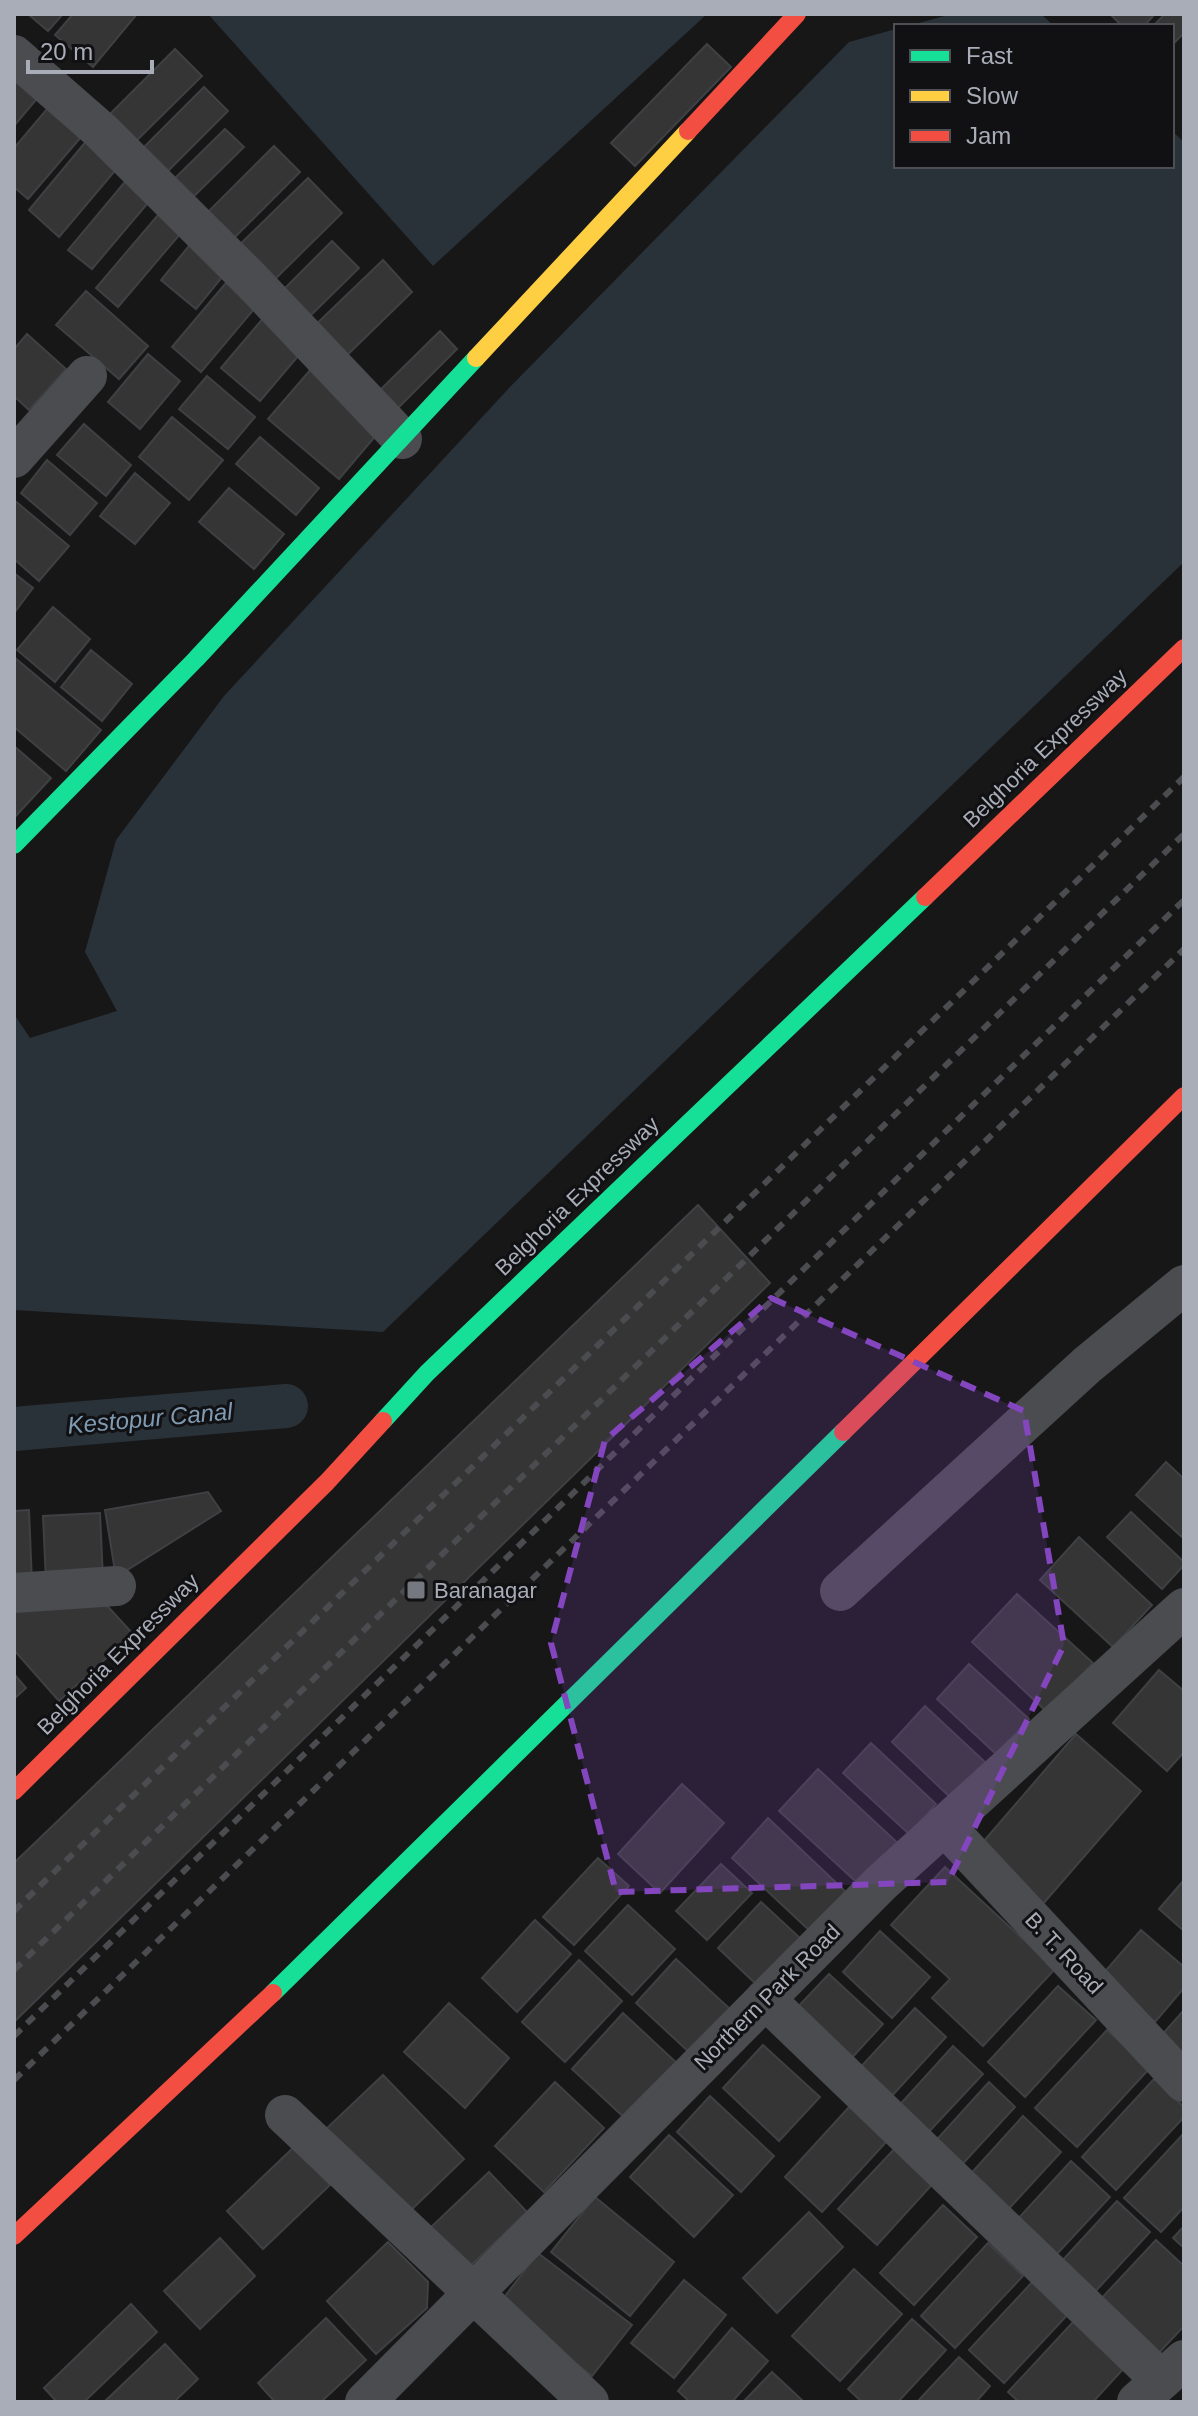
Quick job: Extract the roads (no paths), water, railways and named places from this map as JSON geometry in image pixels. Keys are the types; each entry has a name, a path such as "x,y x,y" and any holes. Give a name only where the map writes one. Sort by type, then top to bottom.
{"main road":[{"path":"14,845 196,659 797,14"},
{"name":"Belghoria Expressway","path":"14,1791 327,1482 427,1373 1184,648"},
{"path":"14,2236 309,1959 1184,1096"}],"street":[{"path":"14,55 111,141 251,280 402,439"},
{"path":"14,458 87,376"},
{"path":"840,1591 1087,1365 1184,1285"},
{"path":"14,1593 116,1586"},
{"name":"Northern Park Road","path":"365,2402 881,1883 1184,1608"},
{"name":"B. T. Road","path":"944,1825 1184,2082"},
{"path":"765,1999 1161,2381"},
{"path":"285,2115 589,2402"}],"waterway":[{"name":"Kestopur Canal","path":"14,1429 286,1406"}],"railway":[{"path":"14,1911 1184,777"},
{"path":"14,1970 1184,834"},
{"path":"14,2036 1184,900"},
{"path":"14,2080 1184,949"}],"place":[{"name":"Baranagar","path":"416,1590"}]}
